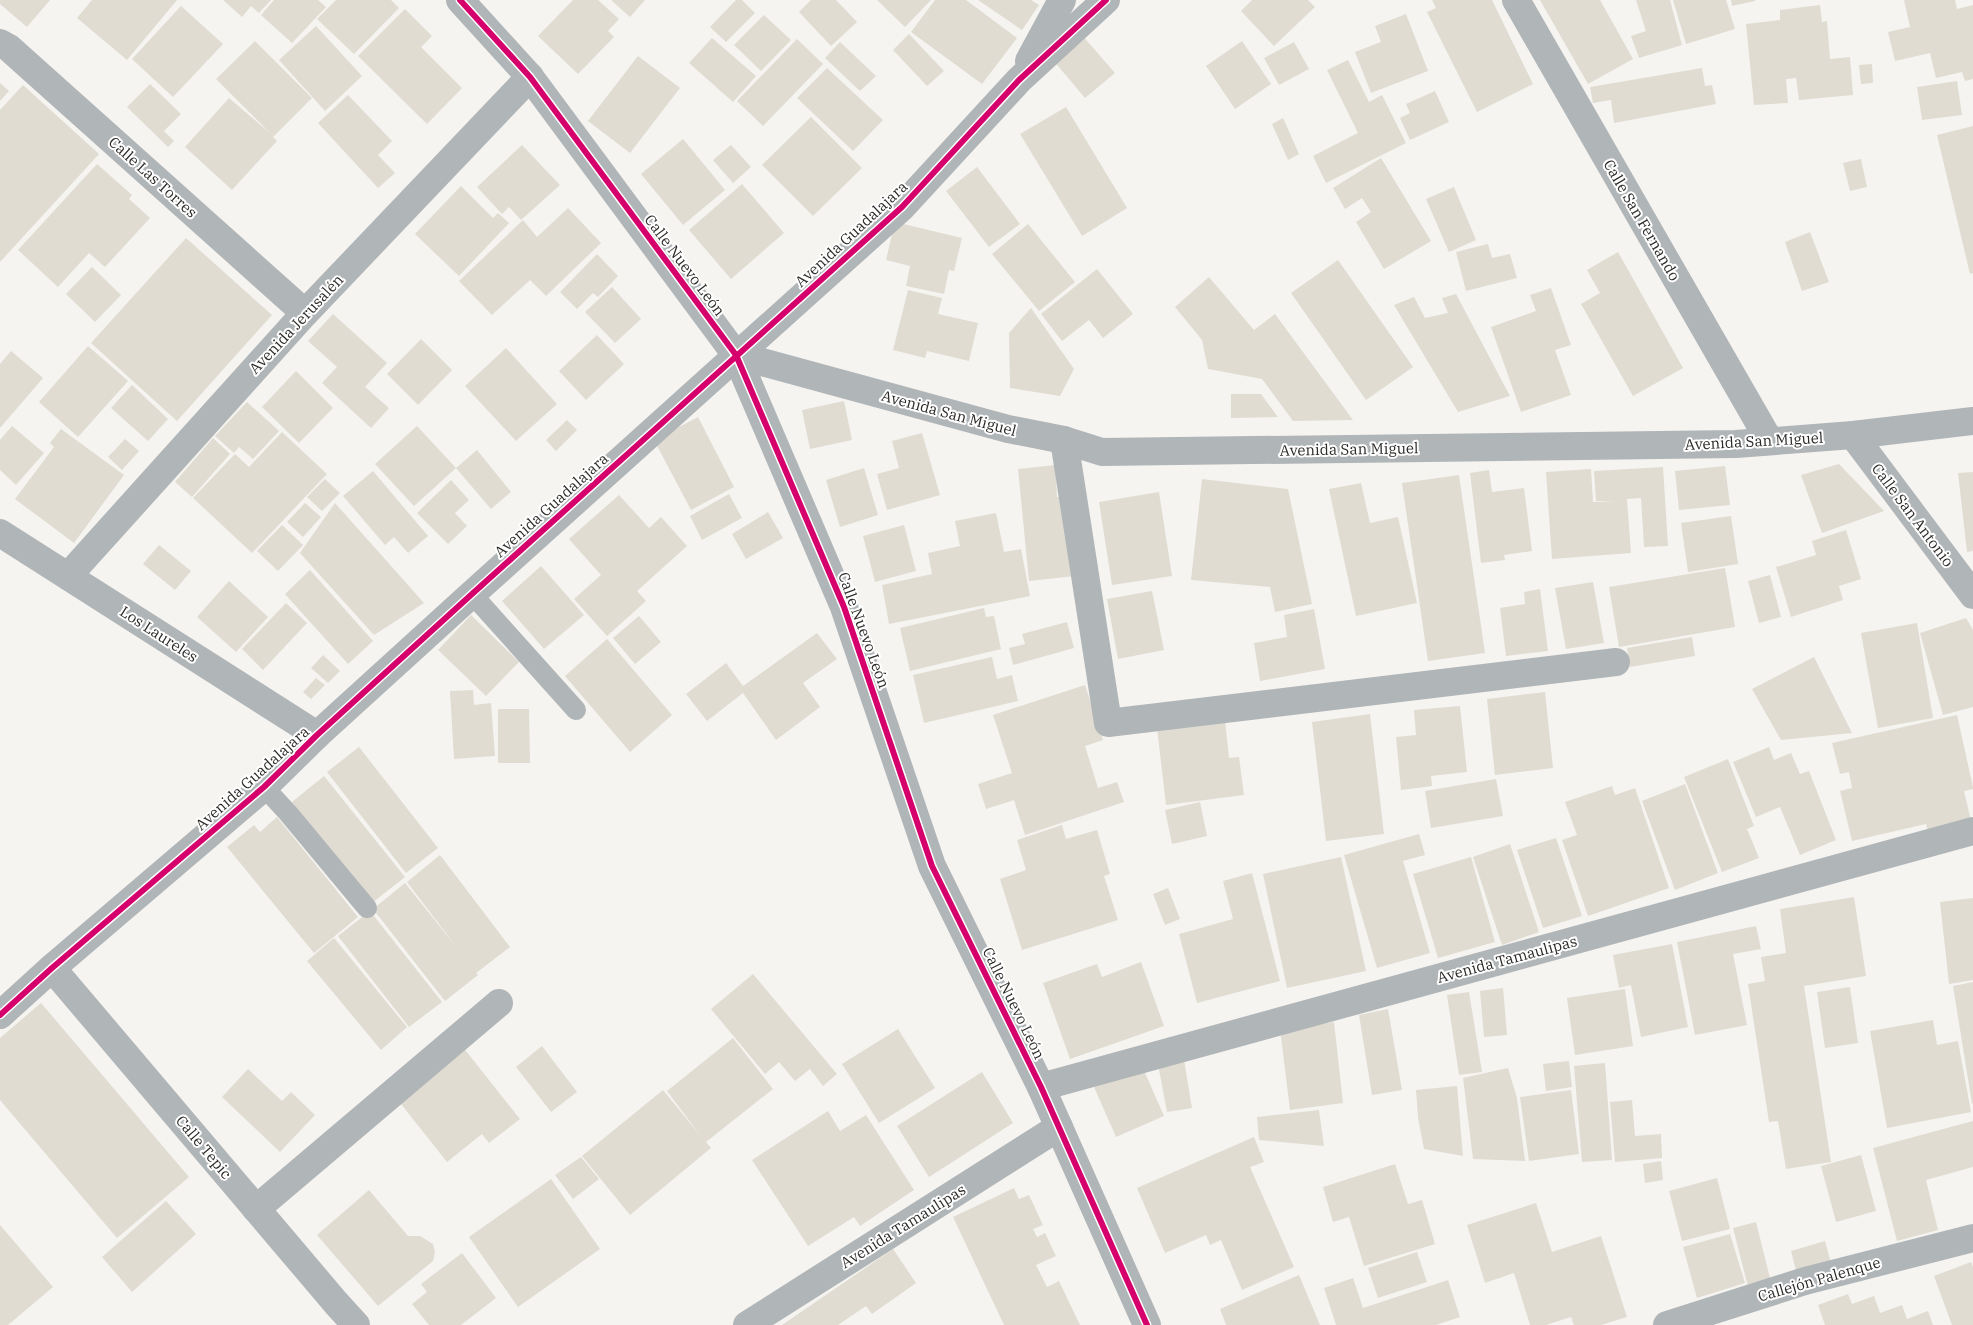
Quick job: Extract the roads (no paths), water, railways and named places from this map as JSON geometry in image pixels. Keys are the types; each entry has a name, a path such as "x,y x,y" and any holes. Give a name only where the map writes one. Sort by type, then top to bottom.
{"street":[{"name":"Calle Nuevo León","path":"460,0 530,77 736,355 844,607 932,866 1042,1087 1147,1325"},
{"path":"1019,80 1062,0"},
{"name":"Avenida Guadalajara","path":"0,1015 52,968 264,787 317,735 472,594 902,207 1019,80 1106,0"},
{"name":"Calle San Fernando","path":"1516,0 1769,440"},
{"name":"Calle Las Torres","path":"0,42 305,313"},
{"name":"Avenida Jerusalén","path":"68,576 305,313 530,77"},
{"name":"Avenida San Miguel","path":"736,355 1008,429 1064,440 1102,452 1736,444 1853,435 1973,421"},
{"name":"Calle San Antonio","path":"1853,435 1973,595"},
{"path":"1064,440 1108,723 1616,662"},
{"name":"Los Laureles","path":"0,533 317,735"},
{"name":"Avenida Tamaulipas","path":"1042,1087 1973,831"},
{"name":"Calle Tepic","path":"52,968 336,1304 356,1325"},
{"path":"256,1209 499,1003"},
{"name":"Avenida Tamaulipas","path":"747,1325 1059,1127"},
{"name":"Callejón Palenque","path":"1667,1325 1804,1281 1973,1238"}],"lane":[{"path":"472,594 576,710"},
{"path":"264,787 367,908"}]}
